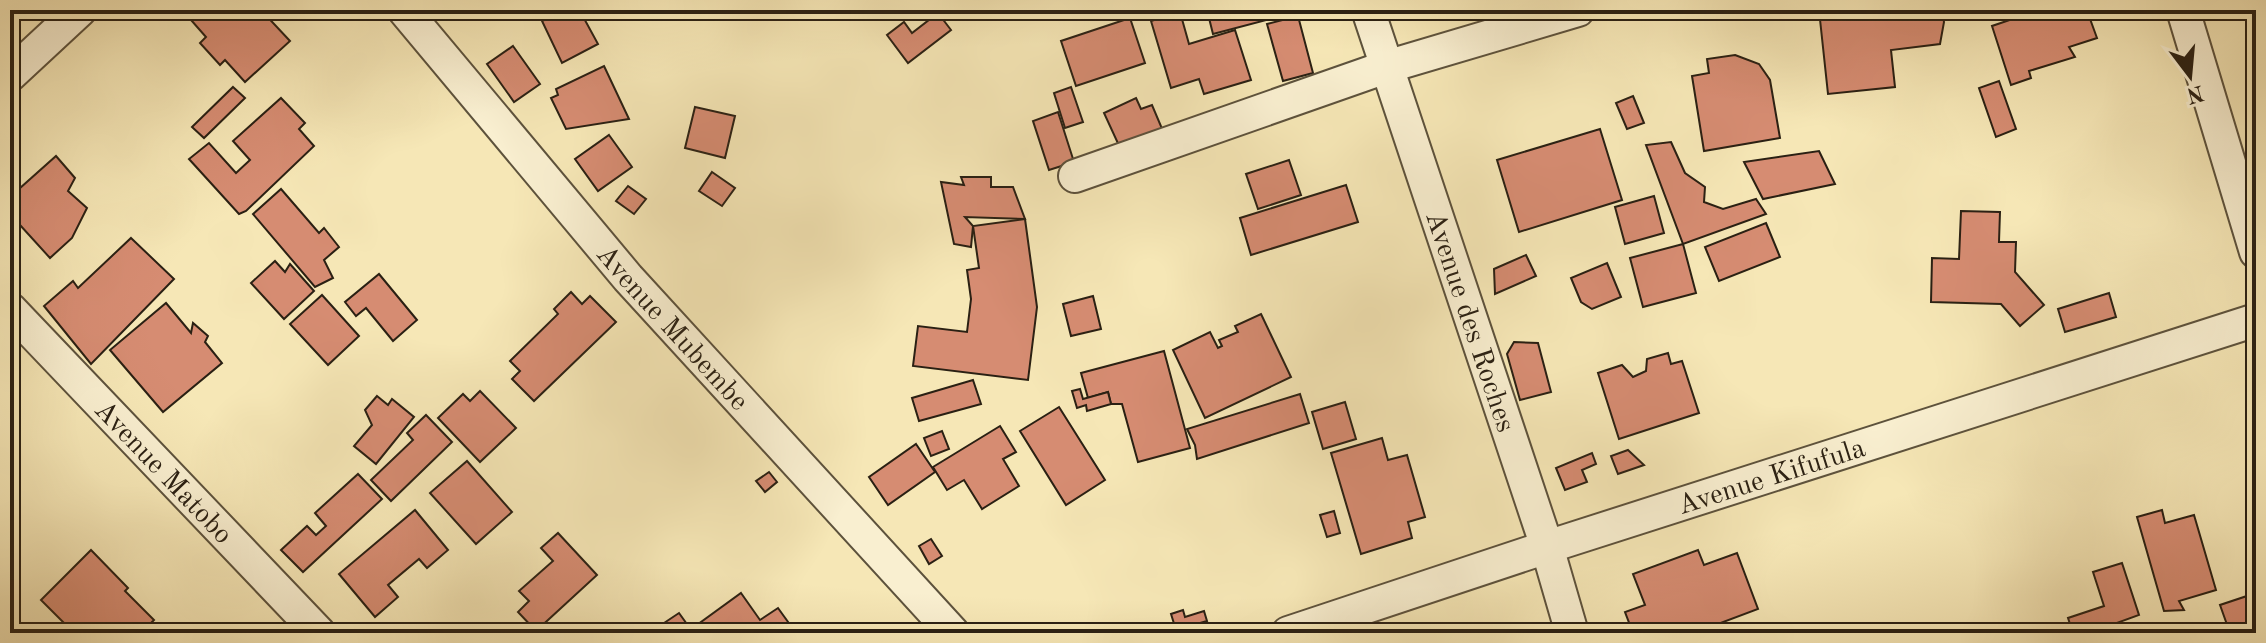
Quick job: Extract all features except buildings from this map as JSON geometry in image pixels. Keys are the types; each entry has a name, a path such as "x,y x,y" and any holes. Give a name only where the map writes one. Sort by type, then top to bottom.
{"street":[{"path":"10,75 80,10"},
{"name":"Avenue Mubembe","path":"404,10 628,278 953,633"},
{"name":"Avenue des Roches","path":"1368,10 1547,547 1572,633"},
{"path":"1075,176 1386,67 1578,10"},
{"path":"2183,10 2256,252"},
{"name":"Avenue Matobo","path":"10,309 319,633"},
{"name":"Avenue Kifufula","path":"1288,633 2256,320"}]}
